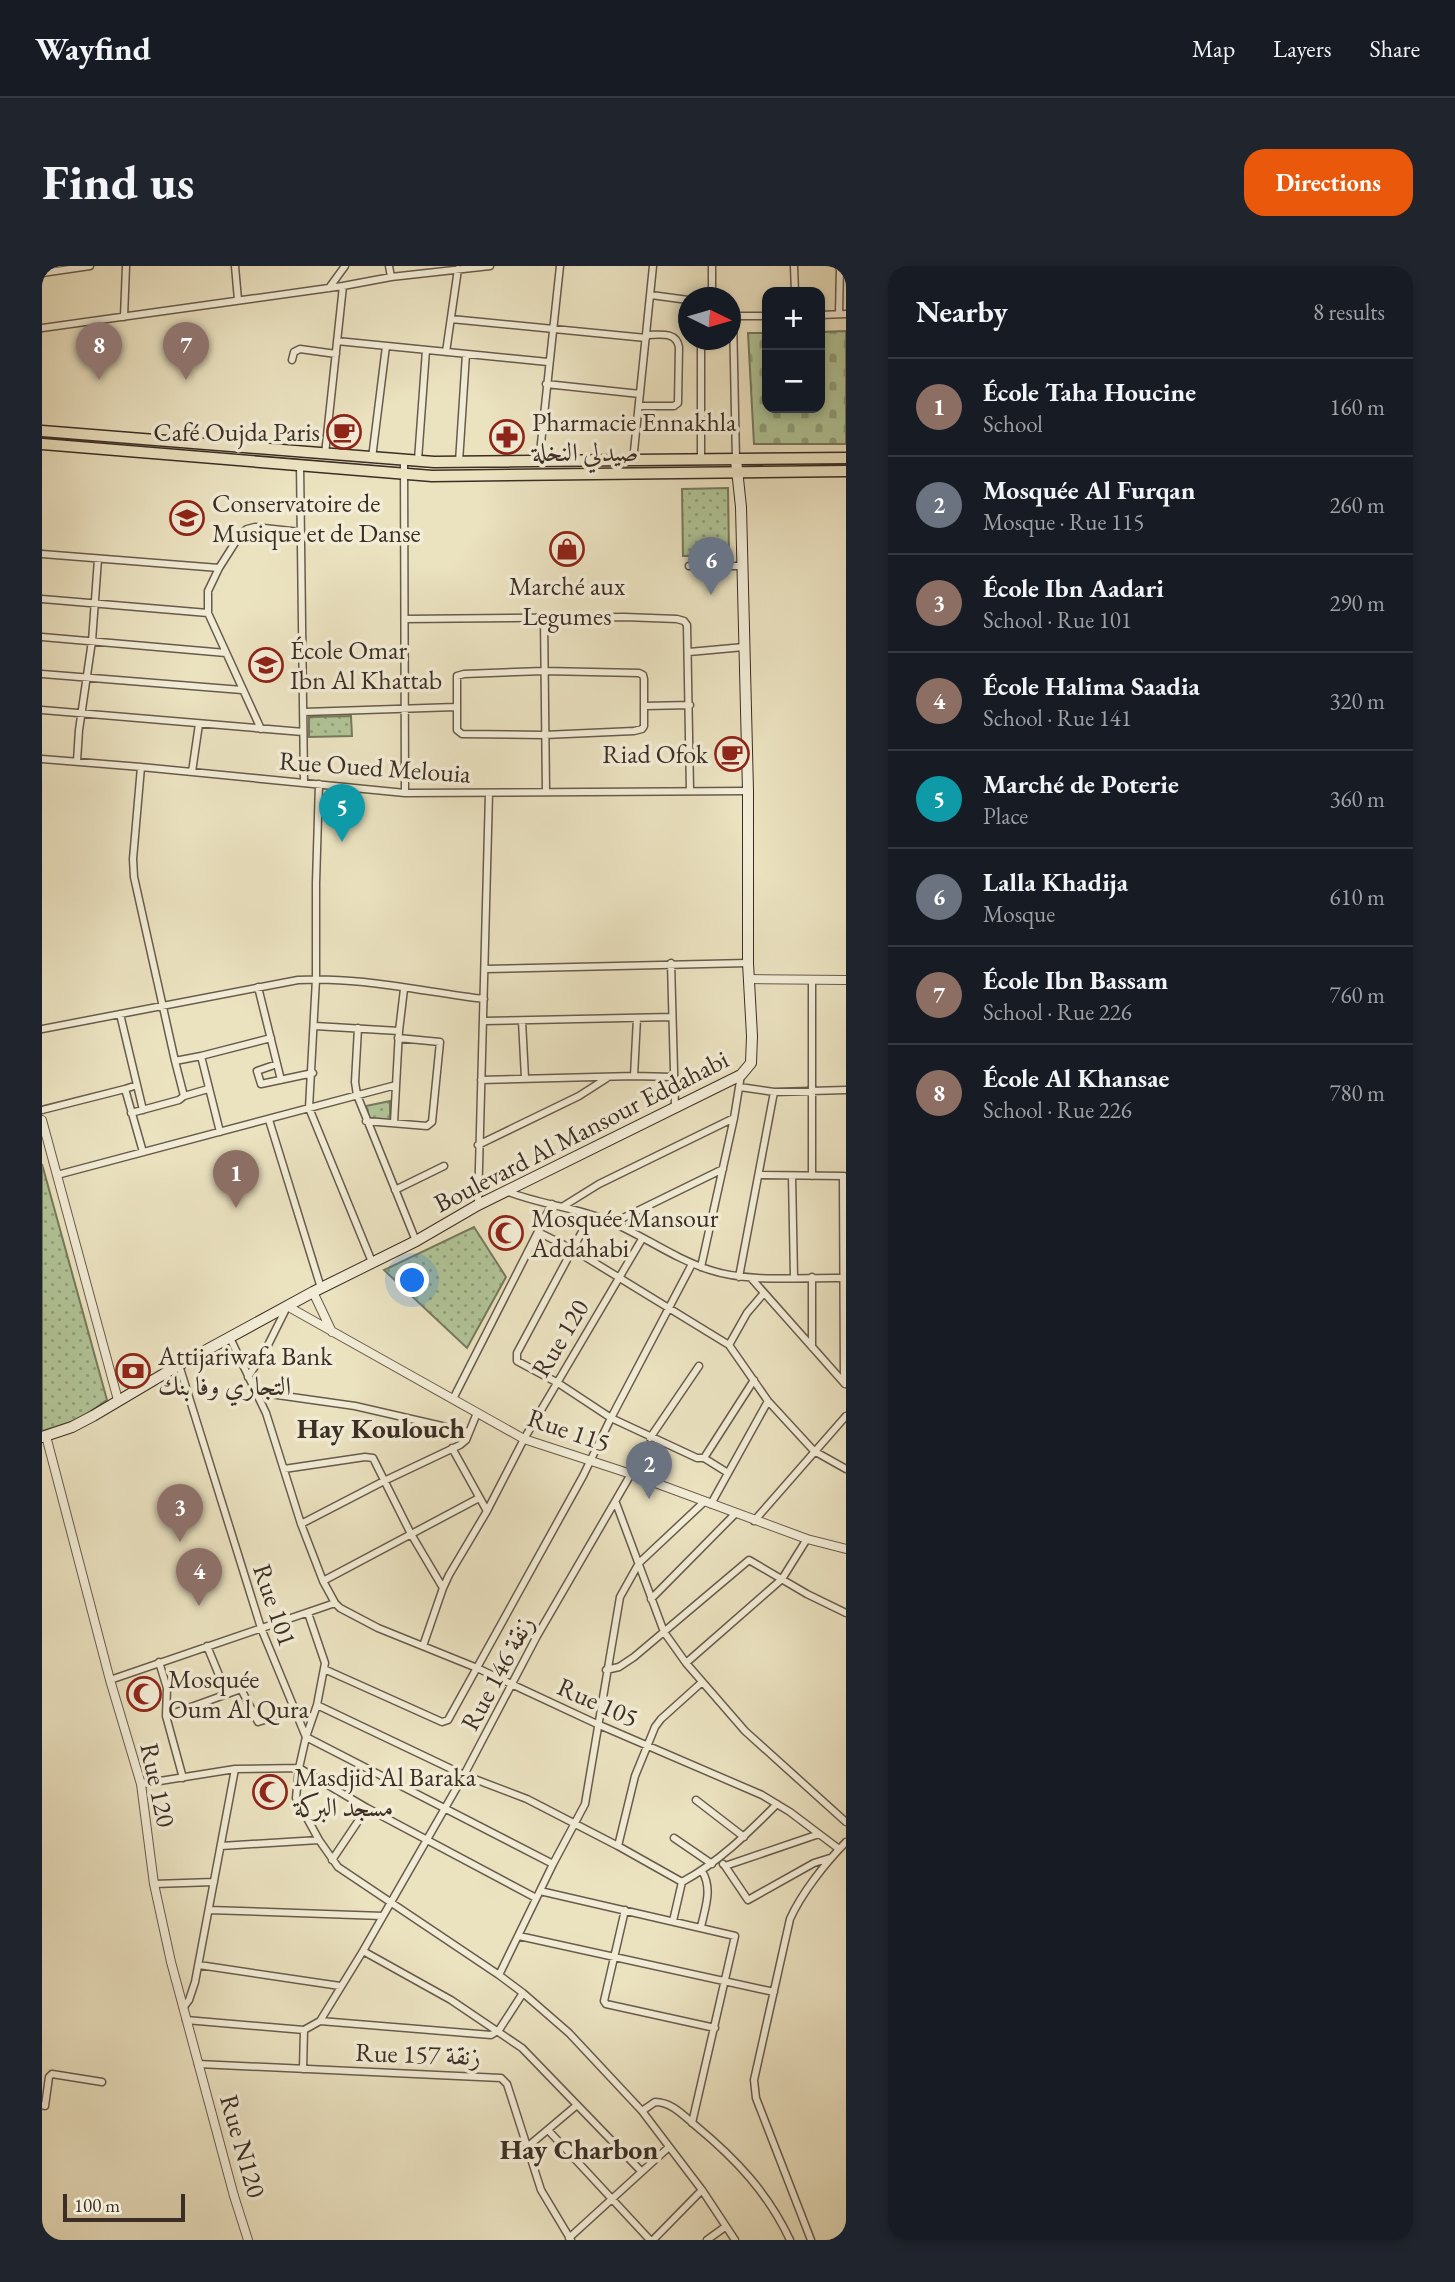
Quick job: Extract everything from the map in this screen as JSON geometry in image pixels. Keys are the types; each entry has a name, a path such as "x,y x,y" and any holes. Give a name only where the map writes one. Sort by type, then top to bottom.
{"main road":[{"path":"42,431 372,458 459,462 846,458"},
{"path":"42,444 445,476 846,471"},
{"name":"Boulevard Al Mansour Eddahabi","path":"44,1436 81,1423 179,1365 317,1290 416,1241 478,1205 741,1075 751,1063 748,791 740,491 736,460"}],"street":[{"path":"42,273 90,266"},
{"path":"124,317 126,266"},
{"path":"235,266 238,300"},
{"path":"329,288 345,266"},
{"path":"388,266 391,277"},
{"path":"42,327 343,286 448,268 489,266"},
{"path":"539,462 560,266"},
{"path":"633,461 653,266"},
{"path":"712,266 712,287"},
{"path":"794,266 795,287"},
{"path":"825,315 843,314 840,266"},
{"path":"446,352 457,269"},
{"path":"326,454 343,286"},
{"path":"651,295 678,299"},
{"path":"741,316 762,316"},
{"path":"451,319 553,330 646,336 673,335 677,338 679,347 678,403 674,406 640,406"},
{"path":"337,341 548,362"},
{"path":"372,458 386,346"},
{"path":"292,360 294,352 300,349 336,354"},
{"path":"418,460 426,350"},
{"path":"701,350 701,460"},
{"path":"733,350 736,460"},
{"path":"459,462 466,354"},
{"path":"546,384 640,394"},
{"path":"404,460 405,793"},
{"path":"300,464 304,782"},
{"path":"261,729 208,613 208,591 219,568 240,535 247,529 256,527 300,532"},
{"path":"42,554 219,568"},
{"path":"77,761 92,641 98,559"},
{"path":"689,566 742,566"},
{"path":"42,599 208,613"},
{"path":"405,620 624,617 684,621 687,625 689,652 690,791"},
{"path":"544,618 546,792"},
{"path":"42,638 226,653"},
{"path":"689,652 744,647"},
{"path":"544,671 639,673 644,680 645,706 644,726 638,730 544,735 462,734 457,730 456,680 460,675 544,671"},
{"path":"42,674 242,690"},
{"path":"645,706 690,705"},
{"path":"304,712 456,707"},
{"path":"42,710 303,732"},
{"path":"192,772 199,724"},
{"name":"Rue Oued Melouia","path":"42,759 405,793 748,791"},
{"path":"141,767 133,859 134,877 184,1096"},
{"path":"319,784 315,1026 310,1108 372,1262"},
{"path":"478,1205 489,793"},
{"path":"671,963 675,1107"},
{"path":"485,969 748,963"},
{"path":"42,1029 281,982 316,979 484,999"},
{"path":"749,979 846,980"},
{"path":"812,980 812,1176"},
{"path":"258,987 281,1080"},
{"path":"394,1123 398,1034 404,989"},
{"path":"120,1014 143,1110"},
{"path":"484,1021 672,1017"},
{"path":"634,1076 638,1018"},
{"path":"522,1021 525,1078"},
{"path":"315,1026 358,1028 437,1041 440,1044 432,1122 427,1126 366,1121"},
{"path":"358,1028 355,1082 357,1094 416,1241"},
{"path":"175,1061 271,1038"},
{"path":"201,1056 220,1132"},
{"path":"277,1064 257,1072 262,1085 313,1073"},
{"path":"701,1267 741,1075"},
{"path":"478,1145 579,1096 609,1077"},
{"path":"481,1080 673,1077"},
{"path":"42,1110 137,1085"},
{"path":"57,1175 396,1085"},
{"path":"740,1087 774,1092 846,1090"},
{"path":"125,1089 143,1152"},
{"path":"131,1113 208,1089"},
{"path":"739,1277 774,1092"},
{"path":"562,1207 589,1190 734,1118"},
{"path":"42,1120 118,1400"},
{"path":"269,1120 317,1290 332,1332"},
{"path":"395,1189 444,1166"},
{"path":"615,1225 623,1218 723,1169"},
{"path":"759,1175 844,1176 845,1384"},
{"path":"792,1176 794,1277"},
{"path":"506,1191 525,1199 591,1215 692,1264 739,1277 844,1278"},
{"path":"453,1399 552,1204"},
{"path":"591,1215 516,1359 611,1418 650,1438 697,1458 704,1458 728,1473"},
{"path":"538,1232 574,1250 729,1345 768,1401 814,1451 846,1469"},
{"name":"Rue 120","path":"423,1646 443,1588 524,1439 642,1239"},
{"path":"324,1669 441,1722 447,1720 590,1461 692,1264"},
{"path":"812,1277 812,1347"},
{"path":"751,1278 845,1384"},
{"path":"729,1345 747,1313 764,1293"},
{"path":"248,1377 265,1351 287,1306"},
{"name":"Rue 115","path":"287,1306 524,1439 631,1474 754,1521 846,1549"},
{"path":"110,1680 335,1603 323,1581 301,1524 266,1413 230,1338"},
{"name":"Rue 101","path":"179,1365 261,1628 306,1738"},
{"path":"650,1438 699,1366"},
{"path":"704,1458 754,1381"},
{"path":"256,1392 355,1406 468,1432"},
{"path":"499,1975 552,1864 582,1811 620,1597 639,1563 708,1503 768,1401"},
{"path":"301,1524 384,1480 463,1443 477,1413"},
{"path":"754,1521 846,1416"},
{"name":"Rue 120","path":"44,1436 141,1784 154,1884 198,2064"},
{"path":"452,1448 487,1511"},
{"path":"284,1469 369,1457 374,1460 411,1534 443,1588"},
{"name":"Rue 146 زنقة","path":"320,2021 464,1775 551,1612 631,1474"},
{"path":"323,1581 479,1498"},
{"path":"616,1503 664,1632 686,1663 745,1731 846,1822"},
{"path":"651,1599 735,1514"},
{"path":"686,1663 782,1579 807,1539"},
{"path":"606,1670 624,1664 747,1560 846,1613"},
{"name":"Rue 105","path":"335,1603 352,1616 477,1668 777,1804 843,1849"},
{"path":"308,1613 324,1658 324,1669 299,1768 296,1798 332,1860 338,1867 499,1975 584,2048 642,2111 702,2190 723,2228 735,2240"},
{"path":"207,1646 226,1692"},
{"path":"159,1662 167,1688 166,1716 183,1778"},
{"path":"618,1846 635,1776 659,1720 701,1683"},
{"path":"166,1716 226,1692 243,1690 259,1723 294,1711"},
{"path":"317,1705 464,1775 513,1792 682,1882"},
{"path":"306,1738 552,1864"},
{"path":"141,1784 235,1769 299,1768 367,1808 538,1894 625,1910 735,1936 692,2123"},
{"path":"183,2008 191,1994 199,1965 235,1769"},
{"path":"696,1800 744,1837"},
{"path":"673,1921 682,1882 719,1859 777,1804"},
{"path":"332,1860 367,1808"},
{"path":"725,1866 819,1833"},
{"path":"674,1838 712,1864"},
{"path":"221,1846 319,1840"},
{"path":"811,2240 755,2093 754,2081 790,1919 831,1858 843,1849 846,1842"},
{"path":"719,1859 748,1900 814,1863 831,1858"},
{"path":"701,1927 709,1891 702,1871"},
{"path":"154,1884 214,1882"},
{"path":"209,1910 383,1916"},
{"path":"625,1910 604,2001 607,2005 715,2028"},
{"path":"519,1936 774,1992"},
{"path":"363,1951 439,1993 499,2031 532,2057 641,2171"},
{"path":"199,1965 340,1986"},
{"path":"186,2020 304,2030 320,2021 489,2035 499,2031 523,1993"},
{"path":"303,2069 304,2030"},
{"name":"Rue 157 زنقة","path":"198,2064 501,2078 506,2084 544,2197 570,2239"},
{"name":"Rue N120","path":"198,2064 248,2240"},
{"path":"42,2105 45,2106 52,2074 102,2082"},
{"path":"642,2111 651,2104 661,2102 675,2108 732,2157 752,2178 778,2215 789,2240"},
{"path":"526,2148 577,2105"},
{"path":"548,2130 651,2240 702,2190"},
{"path":"570,2239 669,2147"},
{"path":"707,2240 723,2228"},
{"path":"722,2240 723,2228"}],"green space":[{"path":"846,331 846,444 754,444 748,333 762,333 762,413 825,413 825,332"},
{"path":"728,488 729,555 683,556 682,489"},
{"path":"351,716 352,736 309,737 309,717"},
{"path":"390,1101 390,1122 370,1119 366,1106"},
{"path":"42,1164 107,1400 78,1420 42,1431"},
{"path":"474,1227 506,1277 467,1348 384,1270"}],"place":[{"name":"École Al Khansae","path":"99,380"},
{"name":"École Ibn Bassam","path":"186,380"},
{"name":"Café Oujda Paris","path":"344,432"},
{"name":"Pharmacie Ennakhla صيدلي النخلة","path":"507,437"},
{"name":"Conservatoire de Musique et de Danse","path":"187,518"},
{"name":"Marché aux Legumes","path":"567,549"},
{"name":"Lalla Khadija","path":"711,595"},
{"name":"École Omar Ibn Al Khattab","path":"266,665"},
{"name":"Riad Ofok","path":"732,754"},
{"name":"Marché de Poterie","path":"342,842"},
{"name":"École Taha Houcine","path":"236,1208"},
{"name":"Mosquée Mansour Addahabi","path":"506,1233"},
{"name":"Attijariwafa Bank التجاري وفا بنك","path":"133,1371"},
{"name":"Mosquée Al Furqan","path":"649,1499"},
{"name":"École Ibn Aadari","path":"180,1542"},
{"name":"École Halima Saadia","path":"199,1606"},
{"name":"Mosquée Oum Al Qura","path":"144,1694"},
{"name":"Masdjid Al Baraka مسجد البركة","path":"270,1792"}],"district":[{"name":"Hay Koulouch","path":"381,1428"},
{"name":"Hay Charbon","path":"579,2149"}]}
